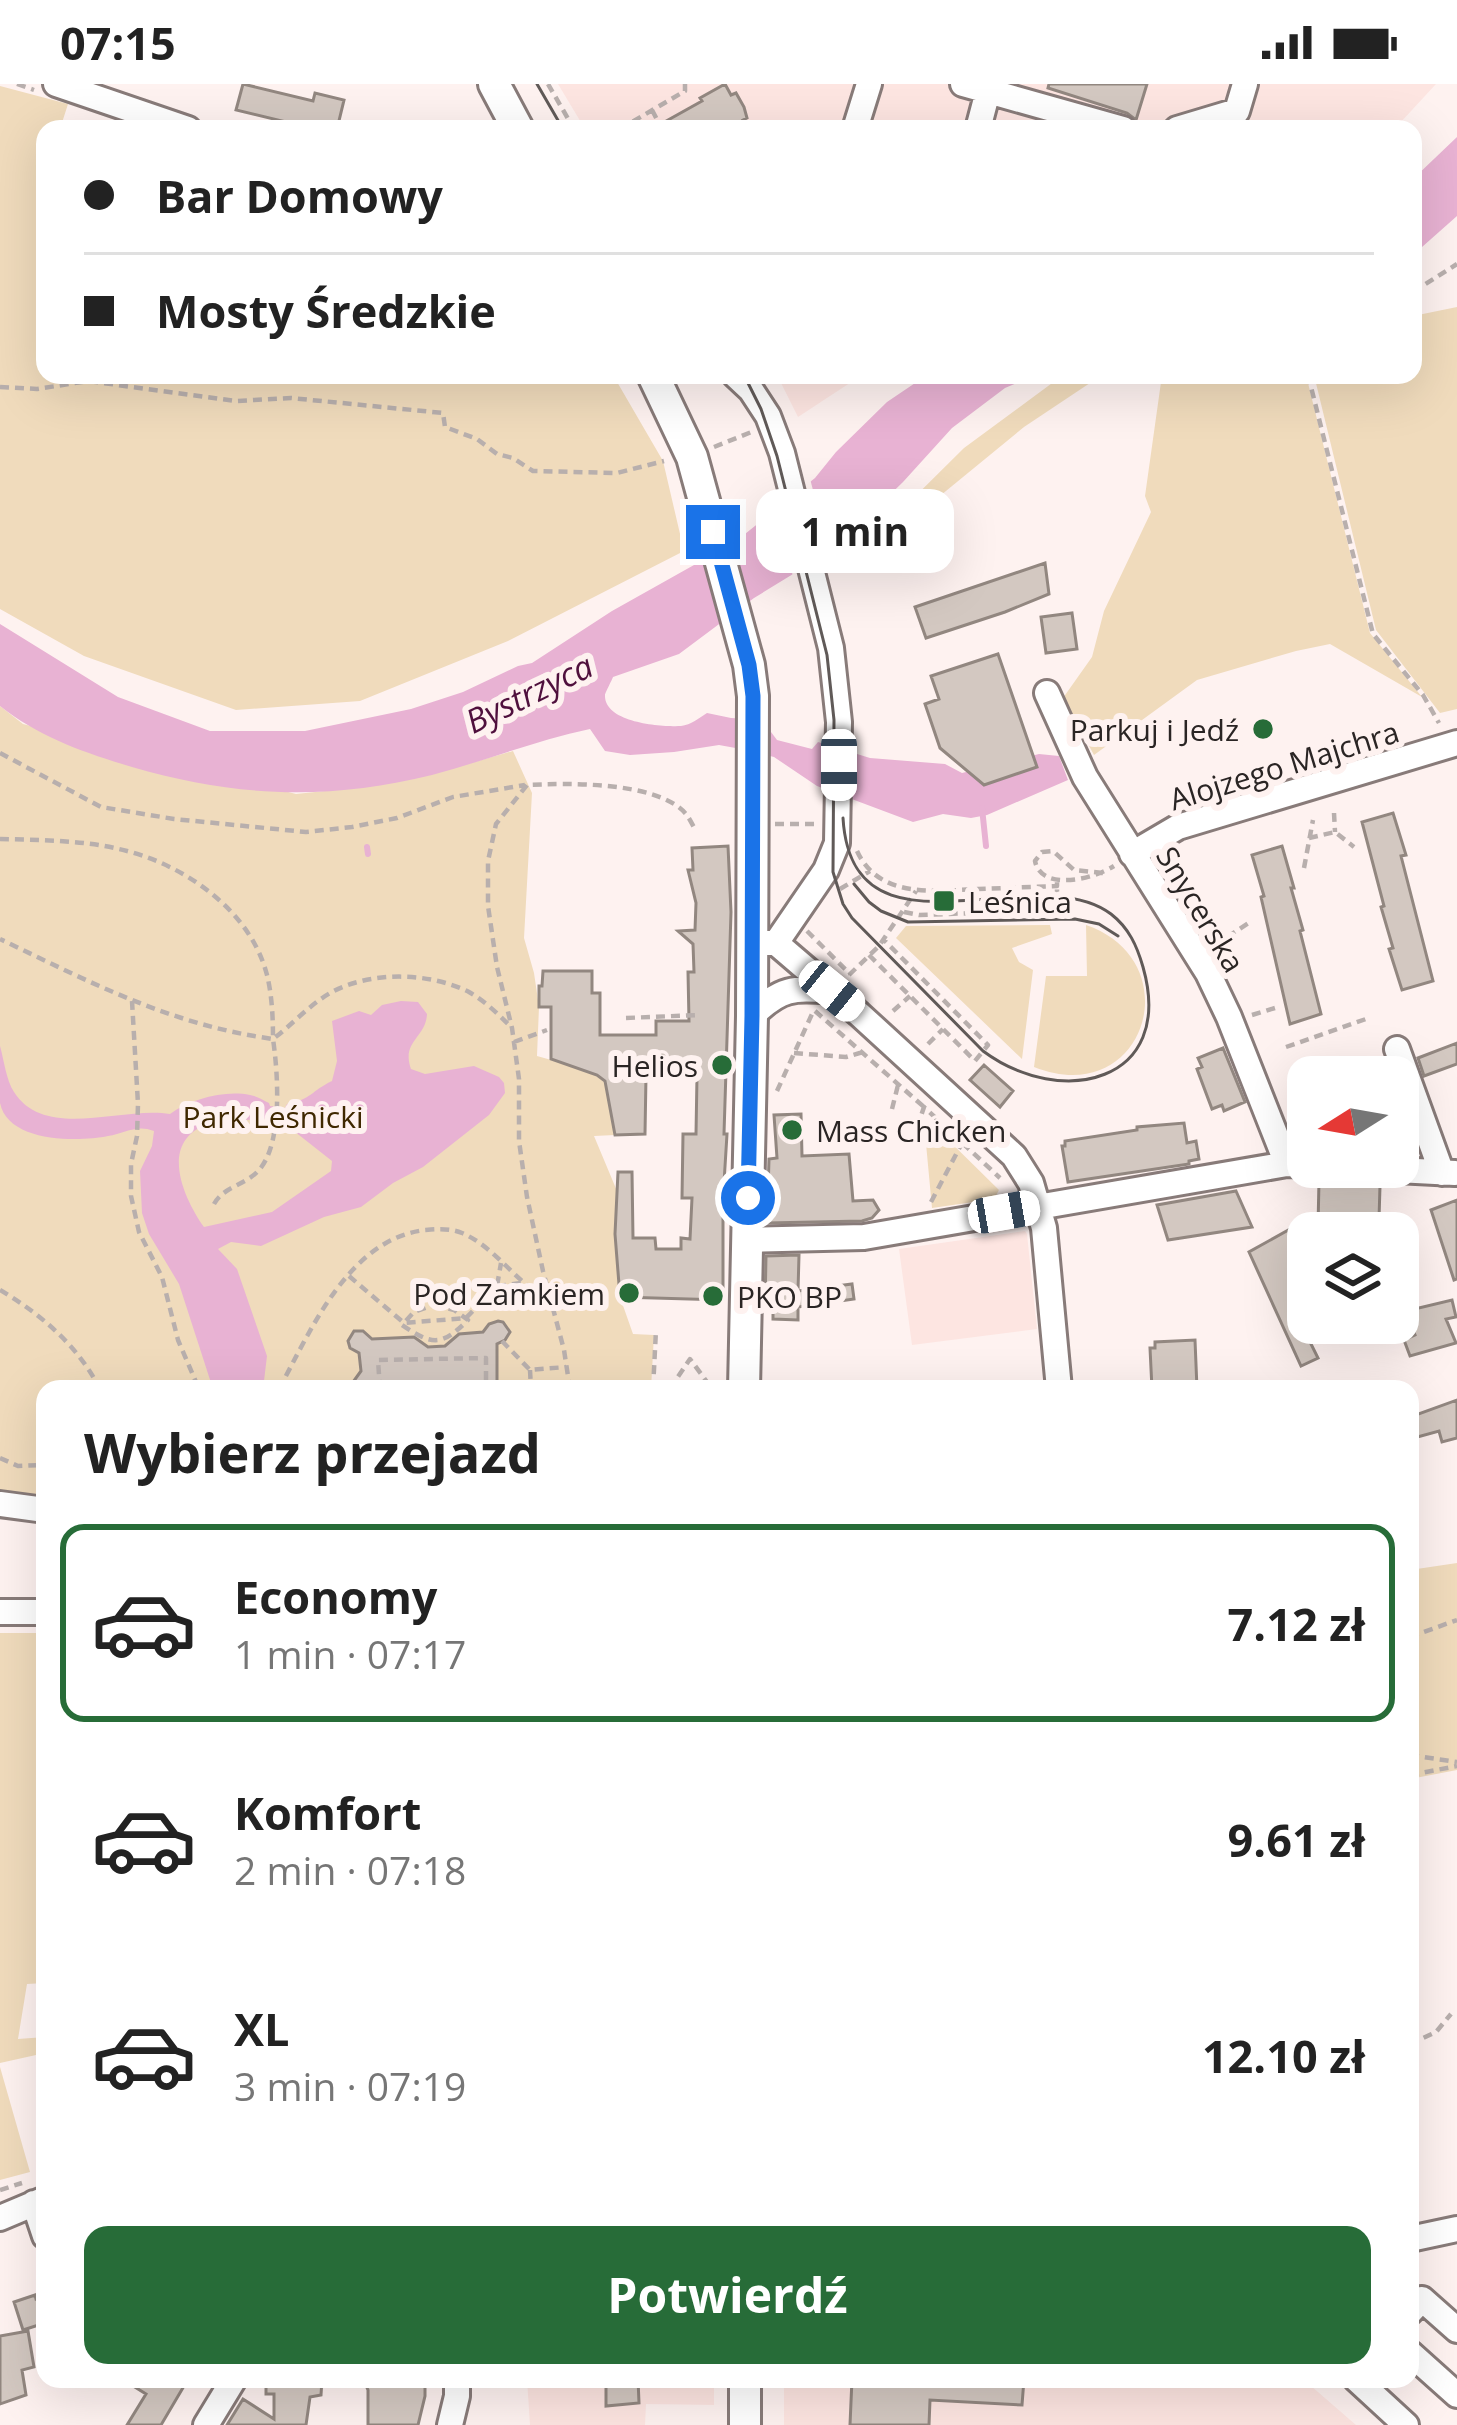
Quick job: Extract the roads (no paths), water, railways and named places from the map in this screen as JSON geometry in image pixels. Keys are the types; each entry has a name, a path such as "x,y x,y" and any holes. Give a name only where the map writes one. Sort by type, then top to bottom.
{"main road":[{"path":"494,84 513,120"},
{"path":"657,384 701,487 749,665 754,706 754,795 765,943 752,1016 747,1240 733,1380"},
{"path":"745,2388 746,2425"}],"street":[{"path":"56,84 162,120"},
{"path":"859,120 869,84"},
{"path":"963,84 1091,120"},
{"path":"1207,120 1237,111 1245,84"},
{"path":"980,120 988,91"},
{"path":"745,384 776,433 825,619 839,722 837,843 826,870 792,920 765,943 833,991 1014,1156 1031,1183 1044,1228 1058,1380"},
{"name":"Snycerska","path":"1047,693 1085,777 1208,973 1287,1142"},
{"name":"Alojzego Majchra","path":"1129,849 1178,827 1452,744"},
{"path":"752,1016 770,998 793,988 833,991"},
{"path":"1396,1049 1450,1173 1419,1171"},
{"path":"747,1240 864,1237 1287,1167"},
{"path":"0,1504 36,1508"},
{"path":"0,1612 36,1612"},
{"path":"0,2218 36,2202"},
{"path":"1419,2237 1457,2229"},
{"path":"1419,2303 1422,2300 1457,2330"},
{"path":"1419,2361 1457,2395"},
{"path":"206,2425 229,2388"},
{"path":"450,2425 457,2388"},
{"path":"1366,2388 1406,2425"}],"water":[{"path":"1457,137 1457,216 1422,247 1422,170"},
{"name":"Bystrzyca","path":"914,384 1015,384 952,428 834,549 754,598 679,654 613,677 605,695 607,704 624,717 661,726 692,723 707,713 771,720 777,740 812,749 818,742 870,758 945,764 962,773 1039,754 1059,756 1068,780 987,815 943,814 913,822 817,786 774,757 719,745 630,755 605,751 590,729 393,783 318,792 244,790 170,777 97,756 47,735 0,706 0,624 118,697 210,731 305,731 411,709 463,692 532,663 612,611 735,542 815,478 887,402"},
{"path":"418,1002 427,1014 409,1052 411,1069 425,1074 474,1066 499,1077 505,1093 489,1115 423,1167 361,1207 324,1217 261,1246 231,1242 218,1249 237,1269 267,1356 264,1380 210,1380 179,1284 142,1213 140,1171 154,1131 63,1139 16,1126 0,1103 0,1046 14,1092 28,1107 45,1115 170,1114 198,1100 229,1094 253,1096 285,1108 332,1081 337,1061 332,1021 359,1011 371,1015 382,1005","holes":["269,1118 284,1119 332,1161 331,1171 272,1212 204,1227 180,1174 182,1146 190,1135 219,1122"]}],"waterway":[{"path":"982,808 986,846"},
{"path":"367,847 368,854"}],"tram line":[{"path":"537,84 558,120"},
{"path":"748,384 777,456 827,655 834,720 833,872 843,904 983,1051 1014,1069 1046,1079 1077,1080 1105,1074 1127,1060 1143,1037 1149,1006 1138,952 1111,914 1078,899 912,900 878,889 854,863 843,818"},
{"path":"854,884 881,911 908,922 1075,919 1099,924 1118,936"}],"place":[{"name":"Parkuj i Jedź","path":"1263,729"},
{"name":"Leśnica","path":"944,901"},
{"name":"Helios","path":"722,1065"},
{"name":"Mass Chicken","path":"792,1130"},
{"name":"Pod Zamkiem","path":"629,1293"},
{"name":"PKO BP","path":"713,1296"}],"park label":[{"name":"Park Leśnicki","path":"273,1116"}]}
